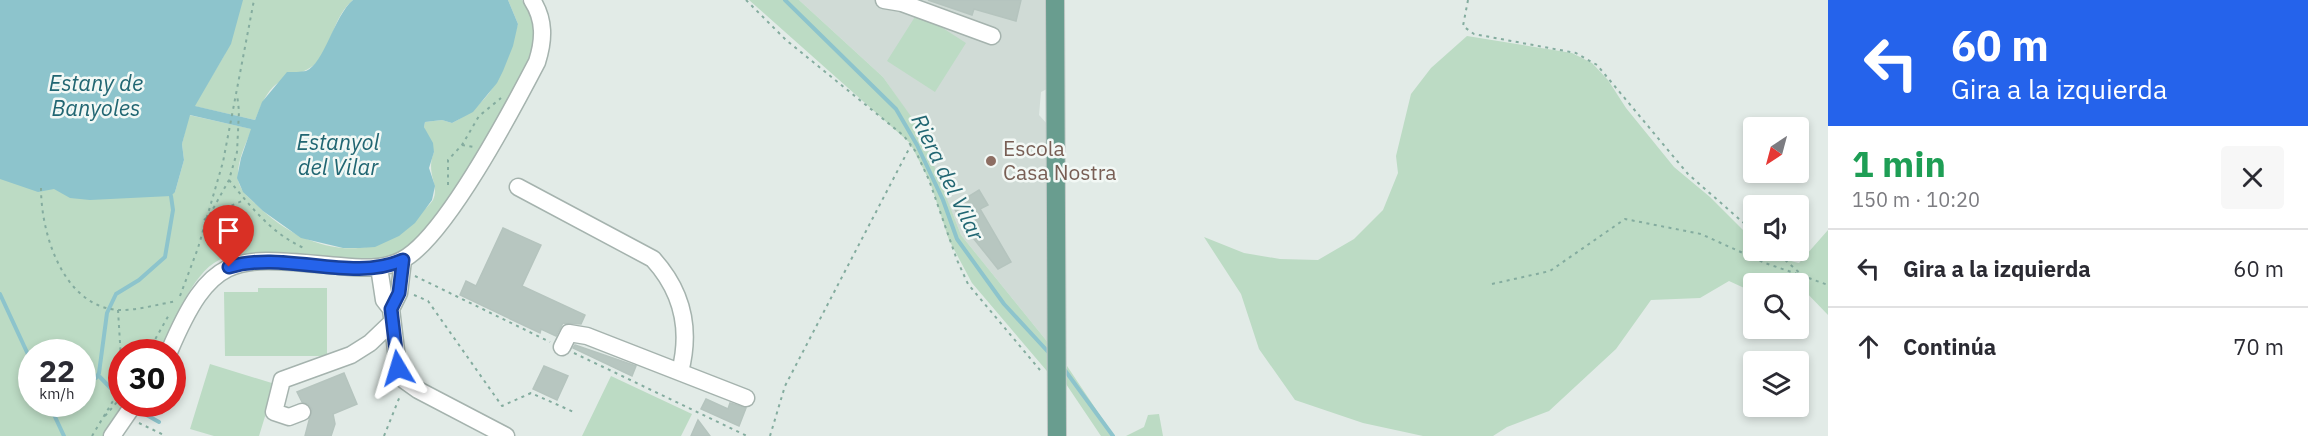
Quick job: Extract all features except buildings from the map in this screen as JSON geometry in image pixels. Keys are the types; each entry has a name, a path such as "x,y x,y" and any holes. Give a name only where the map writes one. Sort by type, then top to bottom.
{"main road":[{"path":"1055,0 1057,436"}],"street":[{"path":"175,339 189,306 211,279 229,267 246,262 273,260 379,267 403,260 422,245 459,198 537,62 543,42 542,25 532,0"},
{"path":"884,0 902,2 992,36"},
{"path":"518,188 653,259 677,295 686,330 685,352 680,372"},
{"path":"302,412 289,417 274,412 282,380 351,355 370,343 392,315 399,293 403,260"},
{"path":"379,267 384,300 392,315 398,368 404,380 418,390 506,436"},
{"path":"562,347 569,333 587,336 746,398"},
{"path":"112,436 121,417"}],"path":[{"path":"155,339 187,283 204,220 215,194 254,0"},
{"path":"746,0 786,40 904,136 929,180 957,260 968,284 1048,379 1057,382"},
{"path":"1468,0 1463,26 1474,34 1576,53 1597,65 1689,174 1743,222"},
{"path":"209,216 229,180 237,152 239,111 236,92"},
{"path":"450,193 446,179 448,160 462,145 479,116 504,95"},
{"path":"770,436 785,386 911,145"},
{"path":"229,180 244,200 274,230 313,251"},
{"path":"40,188 40,214 57,262 74,287 94,304 118,310 177,301"},
{"path":"204,220 244,200"},
{"path":"1492,284 1550,271 1625,219 1701,234 1765,263 1794,273"},
{"path":"1786,261 1800,273"},
{"path":"1809,278 1828,285"},
{"path":"406,292 428,301 502,406 531,393 576,413"},
{"path":"118,310 120,339"},
{"path":"384,436 400,396"},
{"path":"92,435 108,407"},
{"path":"101,421 108,417"},
{"path":"138,417 166,436"}],"shaded area":[{"name":"Escola Casa Nostra","path":"799,0 1048,0 1049,88 1041,92 1039,115 1049,126 1050,345 961,235 919,129 883,77"}],"green space":[{"path":"223,0 353,0 341,14 318,61 308,69 273,87 255,120 194,106 225,54"},
{"path":"508,0 522,0 531,16 535,34 532,52 521,77 467,172 430,225 407,248 396,254 371,260 250,253 219,260 200,276 184,301 166,339 108,339 108,417 117,417 103,436 0,436 0,173 175,192 184,160 182,144 189,115 252,129 240,158 238,181 248,196 276,222 318,243 340,248 362,248 383,242 403,231 433,200 435,189 431,167 434,152 424,127 425,122 442,120 452,123 467,114 489,93 507,56 518,24"},
{"path":"749,0 799,0 883,77 920,129 961,235 1050,345 1052,377 972,283 949,240 930,182 910,143"},
{"path":"918,12 966,43 935,92 887,61"},
{"path":"1467,36 1572,53 1592,63 1608,80 1626,108 1674,167 1710,197 1743,230 1743,261 1799,263 1809,261 1809,252 1828,230 1828,315 1809,295 1809,273 1743,273 1743,287 1729,281 1700,298 1651,300 1616,349 1549,411 1507,427 1493,436 1423,436 1363,423 1295,400 1259,349 1241,294 1204,237 1244,253 1280,259 1318,260 1354,239 1383,210 1398,173 1396,156 1411,94 1431,68"},
{"path":"258,288 327,288 327,356 225,356 224,292 258,292"},
{"path":"210,364 275,384 259,436 214,436 190,429"},
{"path":"1067,366 1114,436 1101,436 1066,384"},
{"path":"611,376 692,414 681,436 582,436"},
{"path":"1159,414 1163,436 1126,436 1144,427 1148,415"}],"water":[{"path":"0,0 243,0 231,44 195,106 255,120 262,102 287,72 306,71 312,67 324,50 346,7 353,0 508,0 518,24 513,46 497,83 473,112 452,123 442,120 425,122 424,127 433,143 434,152 429,168 435,186 432,200 415,223 399,236 375,247 343,248 301,238 263,211 243,192 237,178 251,129 190,115 182,144 184,160 175,192 171,196 90,200 70,198 54,189 38,192 0,179"}],"waterway":[{"name":"Riera del Vilar","path":"785,0 896,109 917,145 943,200 957,239 1004,304 1051,355"},
{"path":"96,378 99,373 107,313 116,294 139,280 165,257 173,210 171,196"},
{"path":"0,294 21,339"},
{"name":"Riera del Vilar","path":"1064,369 1113,436"},
{"path":"98,375 108,385"},
{"path":"55,417 64,436"},
{"path":"150,417 159,422"}],"place":[{"name":"Escola Casa Nostra","path":"991,161"}],"route":[{"path":"229,267 246,262 273,260 363,268 386,266 403,260 399,275 399,293 391,309 398,368"}],"water label":[{"name":"Estany de Banyoles","path":"96,96"},
{"name":"Estanyol del Vilar","path":"338,154"}]}
